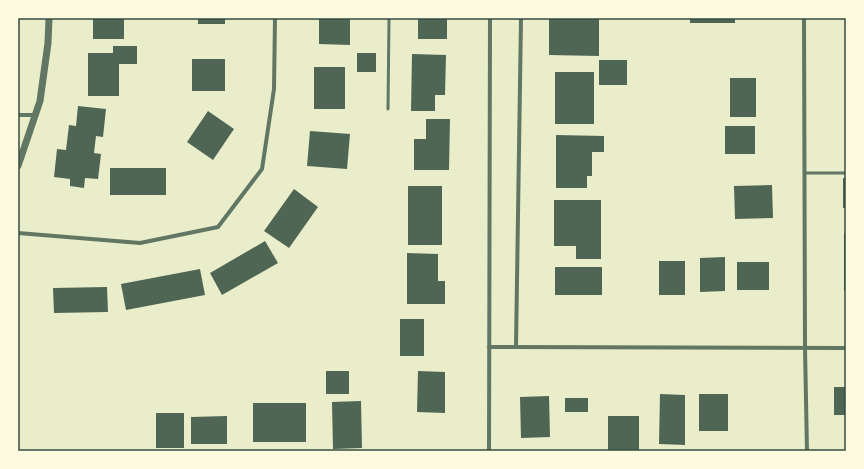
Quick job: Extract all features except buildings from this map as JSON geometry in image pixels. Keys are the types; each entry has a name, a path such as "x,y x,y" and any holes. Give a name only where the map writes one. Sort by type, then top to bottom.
{"street":[{"path":"18,166 40,101 48,43 49,18"},
{"path":"18,232 140,243 218,228 262,169 274,89 275,18"},
{"path":"488,451 490,18"},
{"path":"516,347 521,18"},
{"path":"804,18 806,451"},
{"path":"18,115 35,115"},
{"path":"489,347 846,348"}],"lane":[{"path":"388,109 389,18"},
{"path":"805,173 846,173"}]}
